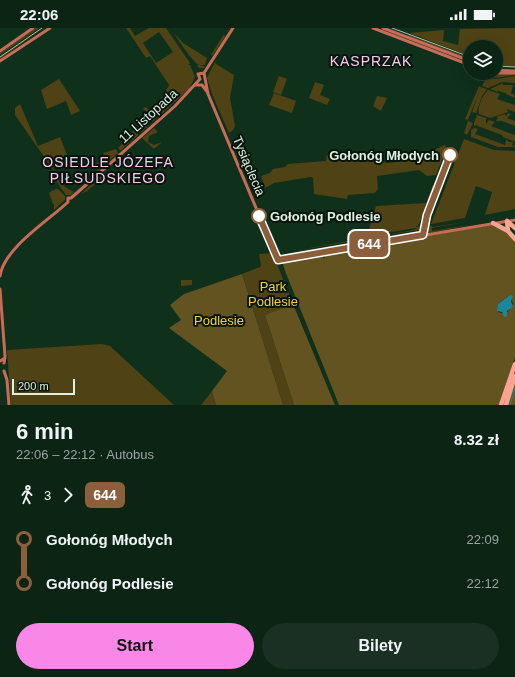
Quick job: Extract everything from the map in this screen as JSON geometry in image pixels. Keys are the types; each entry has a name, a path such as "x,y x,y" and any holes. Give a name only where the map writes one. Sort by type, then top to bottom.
{"highway":[{"path":"507,221 515,228"},
{"path":"507,221 508,231"},
{"path":"493,223 508,231 515,239"},
{"path":"503,405 515,364"},
{"path":"503,405 508,398 515,376"}],"street":[{"path":"0,51 33,28"},
{"path":"0,61 50,28"},
{"path":"204,73 233,28"},
{"path":"373,28 463,62"},
{"path":"383,28 463,58"},
{"path":"405,40 406,36"},
{"path":"503,71 515,72"},
{"path":"503,73 515,72"},
{"name":"Tysiąclecia","path":"204,73 208,94 278,260 493,223"},
{"name":"11 Listopada","path":"0,276 4,263 13,250 68,202 71,202 71,198 175,106 196,85 200,79 198,74 204,73"},
{"path":"196,85 202,86 208,94"},
{"path":"493,223 515,220"},
{"path":"0,289 5,358 1,363 6,366 2,370 7,382 9,405"}],"green space":[{"path":"36,28 39,28 0,55 0,53"},
{"path":"43,28 0,59 0,57"},
{"path":"126,28 130,28 135,36 149,28 166,28 190,63 188,65 190,65 195,77 189,89 152,122 149,118 150,116 148,117 146,111 143,109 145,107 152,111 152,109 156,111 169,85 150,56 146,58","holes":["159,32 173,52 156,63 143,43"]},
{"path":"515,28 515,67 503,66 503,40 463,40 463,53 409,33 444,30 443,41 458,45 460,29"},
{"path":"174,33 183,43 207,58 205,65 199,65 193,60"},
{"path":"224,34 225,37 213,55 211,55"},
{"path":"409,35 463,55 463,57 408,36"},
{"path":"215,62 234,75 230,98 235,126 229,133 212,94 207,78"},
{"path":"197,65 204,66 205,68 199,68"},
{"path":"503,74 515,75 503,77"},
{"path":"279,76 287,79 281,95 273,92"},
{"path":"515,76 515,83 502,82 488,88 482,86 485,80 503,80 503,78"},
{"path":"59,79 80,111 71,115 66,101 47,109 41,90"},
{"path":"315,82 324,85 320,95 330,99 327,105 309,98"},
{"path":"503,83 503,85 513,85 511,94 514,94 515,98 506,94 506,92 499,91 499,89 498,92 490,89"},
{"path":"479,86 481,87 468,120 465,119"},
{"path":"481,87 487,89 482,96 476,113 472,112"},
{"path":"488,90 500,94 497,99 515,105 515,112 507,109 508,112 490,118 479,114 481,101 484,94"},
{"path":"274,93 296,101 292,113 269,105"},
{"path":"377,96 387,98 381,111 373,106"},
{"path":"20,104 38,146 60,137 67,155 61,158 62,161 53,168 66,186 63,184 15,115 15,108"},
{"path":"508,113 511,114 507,118 515,121 515,126 502,121 496,121 498,116 505,114 506,116"},
{"path":"477,115 486,118 486,124 489,120 495,122 491,126 515,135 515,142 503,137 502,135 475,125 474,127"},
{"path":"146,120 148,126 140,133 138,132 138,135 131,141 127,135 144,125"},
{"path":"468,121 473,123 467,135 464,133"},
{"path":"154,128 158,132 149,136 148,142 154,145 162,142 154,149 142,138"},
{"path":"474,128 478,129 475,134 505,145 506,140 509,141 508,142 513,142 512,146 515,144 515,147 498,147 471,137 471,130"},
{"path":"128,137 131,141 120,151 118,146 119,147"},
{"path":"464,139 494,150 515,151 515,209 485,215 492,192 476,186 465,218 431,224"},
{"path":"444,145 447,148 436,175 427,176 419,170 377,176 378,189 375,193 348,195 347,199 314,194 313,178 311,177 274,183 265,188 261,176 270,173 273,169 285,167 288,164 326,161 327,155 356,153 387,163 415,160"},
{"path":"116,149 118,153 108,162 103,153"},
{"path":"103,159 104,165 98,171 94,165"},
{"path":"452,159 431,215 429,215 450,161"},
{"path":"51,169 65,187 74,192 71,195 66,195 58,184"},
{"path":"100,176 102,178 87,191 81,194"},
{"path":"433,185 435,186 416,228 367,236 376,206 426,203"},
{"path":"55,189 58,189 65,196 65,200 54,210 54,204 49,193 53,190 55,191"},
{"path":"424,215 420,233 417,235 350,245 419,233 419,230 349,241 414,230 420,225"},
{"path":"428,217 430,218 429,225 433,227 471,221 432,228 432,231 476,224 429,233 426,229"},
{"path":"492,225 505,230 515,240 515,357 499,405 339,405 283,264 284,260 321,253 324,259 327,252","holes":["510,295 513,304 506,314 498,312 499,303"]},
{"path":"348,241 348,242 288,252"},
{"path":"348,245 348,246 289,256"},
{"name":"Park Podlesie","path":"259,254 273,254 293,304 265,315 294,405 283,405 242,274 260,267"},
{"name":"Podlesie","path":"242,274 283,405 216,405 212,391 227,371 169,328 181,320 170,305 184,294"},
{"path":"181,280 192,280 192,285 181,286"},
{"name":"Podlesie","path":"293,304 335,405 294,405 265,315"},
{"path":"102,344 110,346 174,405 11,405 7,350"},
{"path":"515,382 515,405 508,405"},
{"path":"212,391 216,405 201,405"}],"water":[{"path":"510,295 513,296 511,301 513,307 507,311 507,316 504,317 502,312 497,311 498,304"}],"waterway":[{"path":"510,405 515,389"}],"tram line":[{"path":"0,57 42,28"},
{"path":"392,28 463,54"},
{"path":"503,66 515,67"}],"bus line":[{"name":"644","path":"259,216 278,260 423,235 427,215 450,155"}],"place":[{"name":"Gołonóg Młodych","path":"450,155"},
{"name":"Gołonóg Podlesie","path":"259,216"}],"district":[{"name":"KASPRZAK","path":"371,61"},
{"name":"OSIEDLE JÓZEFA PIŁSUDSKIEGO","path":"108,170"}]}
